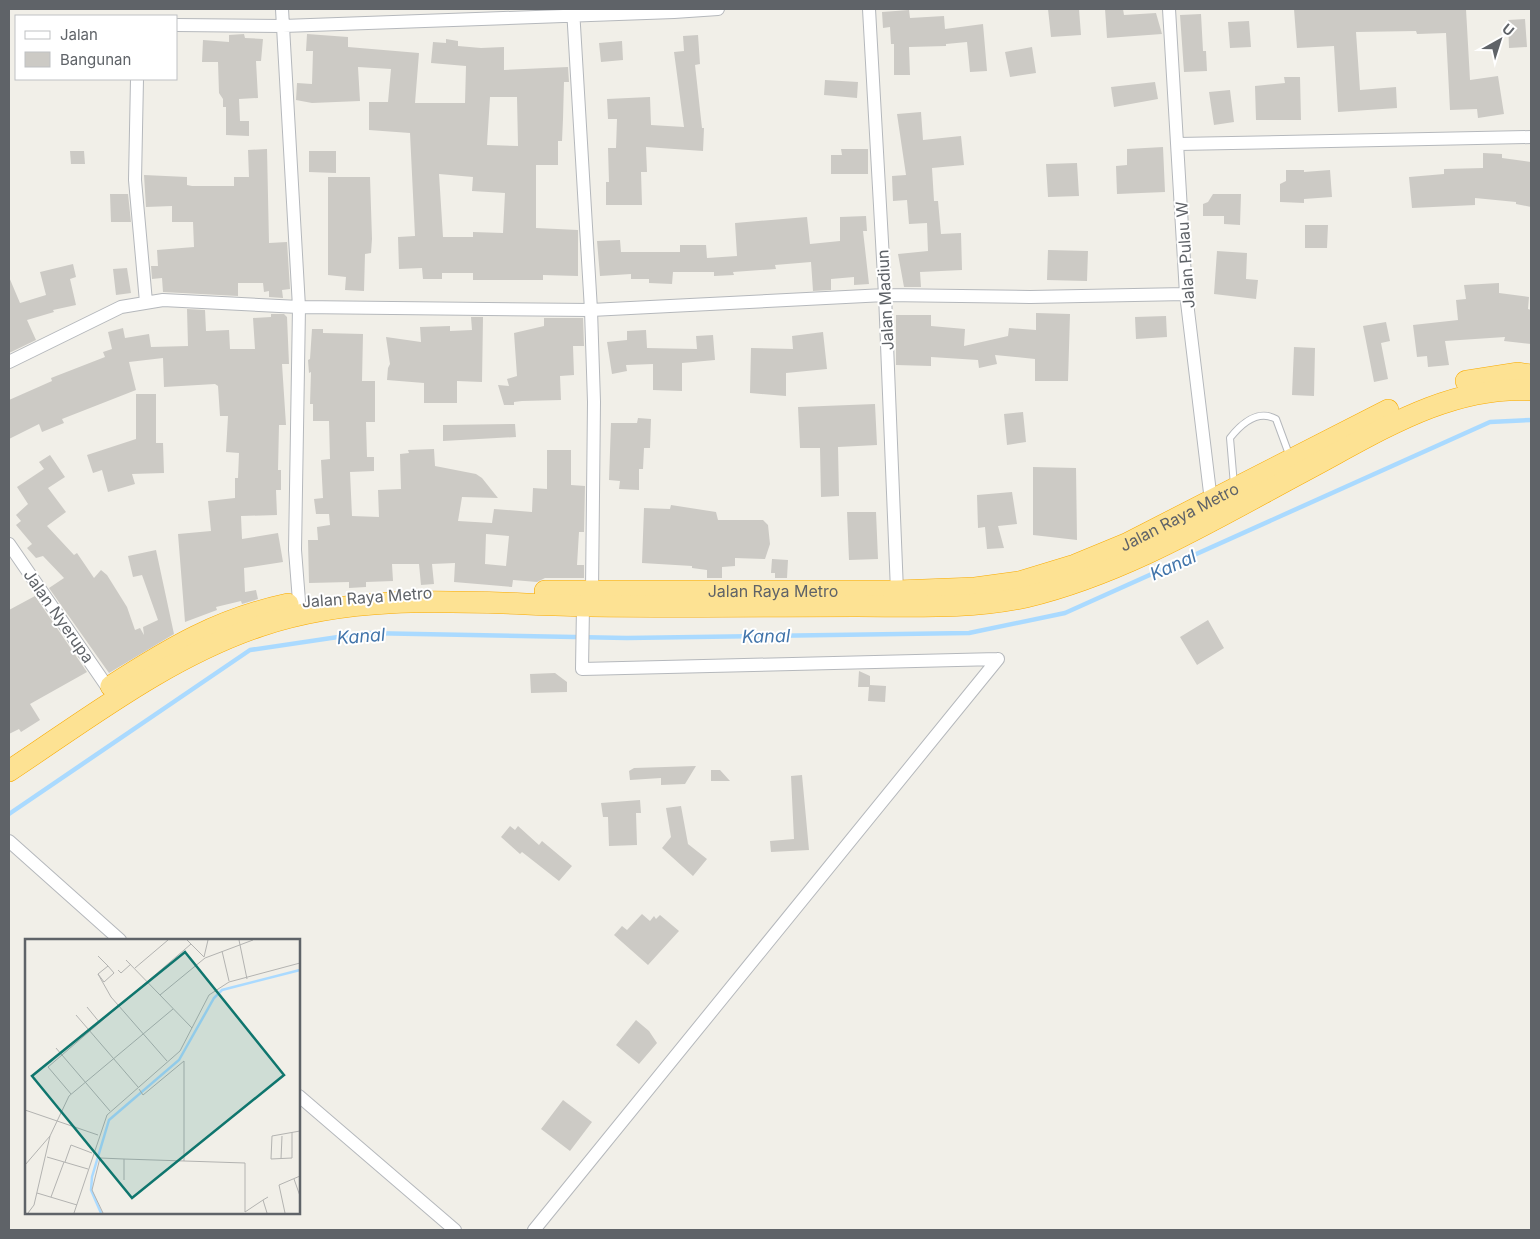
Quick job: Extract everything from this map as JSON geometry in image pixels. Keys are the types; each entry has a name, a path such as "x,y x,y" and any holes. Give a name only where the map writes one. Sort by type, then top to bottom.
{"highway":[{"path":"9,771 182,659 264,624 366,604 418,601 587,598 895,606 976,604 1024,597 1086,579 1136,559 1214,509 1294,467 1390,409 1436,390 1474,378 1517,373 1531,374"},
{"path":"1294,467 1443,402 1477,392 1531,390"},
{"name":"Jalan Raya Metro","path":"9,754 169,649 215,626 257,611 299,602 394,593 587,598 975,588 1019,582 1075,565 1214,509"}],"street":[{"path":"282,9 299,307 296,550 299,602"},
{"path":"178,25 283,26 573,12 718,9"},
{"name":"Jalan Madiun","path":"869,9 885,295 897,591"},
{"name":"Jalan Pulau W","path":"1169,9 1186,294 1214,509"},
{"path":"534,1230 998,660 582,669 587,598 594,402 591,310 573,12"},
{"path":"137,80 135,180 146,302"},
{"path":"1178,144 1531,137"},
{"path":"9,362 121,307 164,300 299,307 591,310 885,295 1030,297 1186,294"},
{"name":"Jalan Nyerupa","path":"9,544 108,688"},
{"path":"9,841 119,939"},
{"path":"300,1097 455,1230"}],"lane":[{"path":"1238,497 1230,438 1246,421 1264,415 1276,419 1294,467"}],"building":[{"path":"1048,9 1079,9 1081,35 1051,37"},
{"path":"1105,9 1123,9 1124,15 1156,13 1162,34 1107,38"},
{"path":"1294,9 1466,9 1470,80 1498,76 1504,114 1478,118 1477,109 1450,110 1446,33 1417,34 1416,31 1356,32 1360,90 1396,87 1397,108 1338,112 1334,46 1297,48"},
{"path":"909,10 910,18 944,16 945,29 983,24 987,71 970,72 967,42 946,44 946,46 909,47 910,75 894,75 894,44 891,44 890,27 883,28 882,12"},
{"path":"1201,14 1203,51 1206,51 1207,71 1184,72 1180,15"},
{"path":"1525,19 1527,47 1509,48 1508,20"},
{"path":"1249,21 1251,47 1230,48 1228,22"},
{"path":"244,34 245,38 263,39 261,61 256,61 258,98 239,99 240,121 249,121 249,136 226,135 226,107 223,107 223,99 219,93 218,62 202,62 203,40 229,42 229,35"},
{"path":"307,34 348,37 348,47 419,53 415,103 465,103 466,66 431,63 433,42 446,43 446,39 458,41 458,46 504,47 504,70 568,67 569,82 564,82 562,141 558,141 558,165 536,165 536,228 578,230 578,276 543,275 543,280 473,280 473,273 442,273 442,279 423,279 422,268 399,269 398,237 415,236 410,133 369,130 369,102 388,102 391,69 358,67 360,101 312,103 296,100 297,83 312,84 313,51 306,51","holes":["490,97 517,97 518,146 487,145","439,174 473,177 472,191 505,193 503,233 473,232 473,237 443,237"]},
{"path":"698,35 700,64 695,65 702,128 704,128 703,151 646,147 647,172 641,172 642,205 606,205 606,182 609,182 608,148 616,148 617,119 608,119 607,99 650,97 651,125 684,127 674,52 684,51 683,36"},
{"path":"622,41 623,60 601,62 599,43"},
{"path":"1032,47 1036,73 1010,77 1005,52"},
{"path":"1284,77 1300,77 1301,120 1256,120 1255,86 1285,83"},
{"path":"825,80 858,82 857,98 824,95"},
{"path":"1155,82 1158,99 1114,107 1111,87"},
{"path":"1230,90 1234,122 1214,125 1209,92"},
{"path":"921,112 923,140 961,136 964,165 932,168 934,201 938,201 941,234 961,233 962,270 920,272 921,287 904,287 898,254 928,251 927,223 909,224 907,200 893,201 892,176 906,175 897,114"},
{"path":"1163,147 1165,192 1117,194 1116,166 1127,165 1127,149"},
{"path":"267,149 269,243 287,242 290,289 282,290 283,298 269,297 269,291 264,292 263,283 238,283 238,296 163,292 162,278 152,279 151,266 158,266 157,250 194,247 193,222 172,222 172,206 146,207 144,175 187,177 187,185 192,186 234,186 234,177 249,177 248,150"},
{"path":"841,149 868,149 868,174 831,174 831,155 842,155"},
{"path":"70,151 84,151 85,164 71,164"},
{"path":"309,151 336,151 336,173 309,172"},
{"path":"1483,153 1502,154 1502,158 1531,162 1531,207 1516,204 1516,202 1475,198 1475,205 1412,208 1409,177 1444,174 1444,169 1483,168"},
{"path":"1077,163 1079,196 1048,197 1046,164"},
{"path":"1286,170 1304,170 1304,172 1330,170 1332,197 1304,199 1304,203 1280,202 1280,184 1286,181"},
{"path":"328,177 370,177 372,239 371,253 365,254 364,291 345,290 346,277 328,275"},
{"path":"110,194 128,194 131,222 111,222"},
{"path":"1213,194 1241,194 1240,225 1224,224 1224,216 1203,216 1203,204 1208,202"},
{"path":"866,216 867,231 863,231 869,284 854,285 854,277 831,279 831,290 813,291 811,262 775,265 776,269 733,272 734,275 714,276 714,272 673,272 672,284 649,283 649,279 631,279 631,274 600,276 597,241 620,240 621,252 680,252 680,245 706,245 707,258 737,256 735,223 807,217 810,244 840,241 840,217"},
{"path":"1305,225 1328,225 1327,248 1305,248"},
{"path":"1048,250 1088,251 1087,281 1047,280"},
{"path":"1217,251 1247,253 1246,279 1258,280 1256,299 1214,294"},
{"path":"73,264 76,277 70,279 76,305 53,310 54,312 27,320 36,340 9,353 9,277 20,303 46,295 40,272"},
{"path":"127,268 131,293 116,295 113,269"},
{"path":"1499,283 1499,293 1529,297 1528,309 1531,310 1531,344 1504,341 1505,337 1445,341 1449,365 1428,367 1427,356 1417,357 1413,325 1458,320 1456,300 1466,299 1464,285"},
{"path":"187,309 205,310 206,331 229,330 230,349 255,349 253,318 271,317 271,314 284,314 287,317 289,364 282,364 286,425 279,425 278,470 281,470 281,490 276,490 277,515 241,516 242,539 278,533 283,562 244,568 245,592 256,590 258,599 242,604 241,601 216,607 217,610 185,622 178,534 211,531 208,501 235,498 235,478 238,478 239,453 226,452 228,416 220,416 218,386 215,384 164,387 163,358 129,362 136,390 62,419 64,423 42,432 39,424 9,439 9,400 52,381 51,378 105,357 103,352 112,349 108,332 123,328 125,338 149,334 151,347 188,346"},
{"path":"1036,313 1070,314 1068,381 1035,381 1035,359 995,355 997,364 979,368 978,360 931,357 931,366 896,365 896,315 931,315 931,326 965,329 964,346 1008,336 1009,328 1036,330"},
{"path":"1166,316 1167,337 1136,339 1135,317"},
{"path":"471,317 483,317 482,382 457,381 457,403 424,403 424,383 387,380 390,364 386,337 421,342 420,327 450,326 450,331 472,330"},
{"path":"544,318 583,318 584,346 573,346 574,375 560,376 561,400 522,401 514,402 514,405 504,405 498,385 509,386 507,379 517,376 514,333 544,326"},
{"path":"1386,322 1390,341 1381,343 1388,379 1374,382 1363,326"},
{"path":"312,329 323,329 323,333 363,334 362,381 375,381 375,422 366,422 367,457 374,457 374,471 350,472 352,516 379,517 378,490 401,489 400,454 409,453 408,450 434,449 435,466 476,474 482,478 498,498 462,497 458,521 492,523 494,509 532,512 533,488 547,489 547,450 571,450 571,485 585,486 584,532 579,532 577,565 584,565 584,578 545,578 537,582 513,580 512,587 454,582 455,563 432,564 434,584 421,585 419,564 392,564 393,581 366,582 366,587 349,588 349,582 309,583 308,540 318,540 317,527 330,525 329,514 316,514 314,499 323,498 321,460 330,459 329,421 313,421 313,404 310,404 311,372 309,373 308,360 310,359","holes":["486,534 509,536 506,566 485,564"]},
{"path":"646,330 647,348 697,349 696,336 713,335 715,360 682,363 682,391 653,390 653,364 626,365 627,371 612,374 607,342 627,340 627,331"},
{"path":"823,332 827,369 786,373 786,396 750,393 751,348 793,349 792,336"},
{"path":"1294,347 1315,348 1314,396 1292,395"},
{"path":"136,394 156,394 156,443 163,443 164,473 132,474 135,484 108,492 102,470 93,473 87,455 136,439"},
{"path":"875,404 877,445 838,447 839,496 821,497 820,448 800,448 798,407"},
{"path":"1023,412 1026,442 1007,445 1004,414"},
{"path":"638,418 651,419 650,448 644,448 643,469 639,469 639,490 619,489 620,481 609,480 611,423 637,423"},
{"path":"515,424 516,437 443,441 443,425"},
{"path":"50,455 65,477 48,488 66,512 47,526 74,555 77,553 94,578 101,570 107,575 127,607 135,630 140,628 144,635 143,627 158,620 142,575 133,577 128,556 156,550 174,634 109,673 49,588 64,578 43,556 36,558 27,548 32,544 16,525 21,521 16,515 28,504 17,487 44,469 39,462"},
{"path":"1033,467 1076,468 1077,540 1033,535"},
{"path":"1012,492 1017,524 998,526 1004,548 987,549 985,527 978,528 977,495"},
{"path":"671,505 716,512 718,520 763,520 768,525 770,544 765,559 735,558 735,566 722,567 722,578 707,578 707,570 692,568 692,566 642,563 644,508 670,509"},
{"path":"847,512 876,512 878,559 849,560"},
{"path":"772,559 788,560 787,578 775,578 775,573 771,573"},
{"path":"35,596 87,672 30,704 40,720 21,732 19,729 9,734 9,610"},
{"path":"1208,620 1224,648 1197,665 1180,637"},
{"path":"859,671 870,676 870,685 886,686 885,702 868,701 869,687 858,687"},
{"path":"555,673 567,682 567,692 531,693 530,674"},
{"path":"696,766 685,784 661,785 661,778 630,780 629,771 634,768"},
{"path":"711,770 720,770 730,781 711,781"},
{"path":"802,775 809,850 771,852 770,841 794,839 791,776"},
{"path":"640,800 641,813 636,813 637,845 609,846 608,817 603,817 601,803"},
{"path":"681,806 688,844 707,859 693,876 662,848 671,837 666,808"},
{"path":"510,826 515,830 518,826 539,845 542,841 572,866 559,881 522,852 520,854 501,837"},
{"path":"642,914 650,921 654,916 656,919 660,915 679,931 648,965 614,935 622,926 627,930"},
{"path":"636,1020 649,1031 657,1043 639,1064 616,1045"},
{"path":"563,1100 592,1122 570,1151 541,1129"}],"waterway":[{"name":"Kanal","path":"9,814 250,650 365,633 627,638 969,633 1065,613 1490,422 1531,420"}]}
